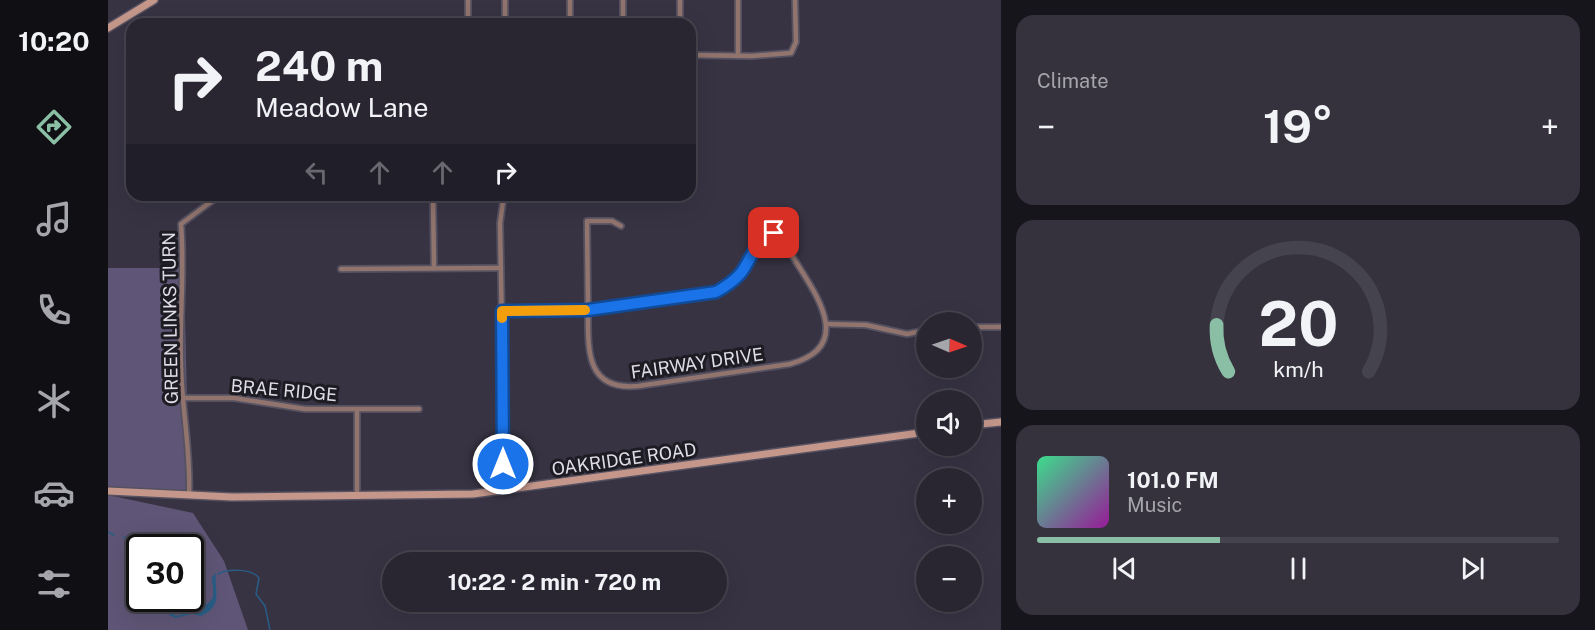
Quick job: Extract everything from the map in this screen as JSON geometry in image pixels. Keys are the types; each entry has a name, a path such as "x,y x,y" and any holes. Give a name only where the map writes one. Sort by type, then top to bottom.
{"street":[{"path":"108,28 154,0"},
{"path":"468,0 468,18"},
{"path":"505,0 505,18"},
{"path":"570,0 570,18"},
{"path":"622,0 623,18"},
{"path":"680,0 680,18"},
{"path":"738,0 738,56"},
{"path":"696,55 786,54 793,51 795,47 795,0"},
{"name":"GREEN LINKS TURN","path":"189,495 187,423 180,357 184,268 181,224 212,201"},
{"path":"433,201 434,268"},
{"path":"503,201 500,224 505,490"},
{"name":"FAIRWAY DRIVE","path":"621,226 612,221 587,221 588,344 593,367 608,382 624,387 802,361 811,356 820,346 826,332 826,324"},
{"path":"502,311 588,310 716,292 741,273 762,240 769,234 777,235 794,258 822,305 826,324 866,325 907,334 916,332"},
{"path":"340,269 501,268"},
{"path":"982,327 1001,327"},
{"name":"BRAE RIDGE","path":"183,398 234,398 305,410 419,409"},
{"path":"357,409 357,495"},
{"path":"982,424 1001,422"},
{"name":"OAKRIDGE ROAD","path":"108,491 232,497 473,494 916,434"}],"shaded area":[{"path":"108,268 184,268 189,495 108,494"},
{"path":"108,495 193,513 224,561 248,630 108,630"}],"water":[{"path":"216,573 216,598 213,608 201,616 192,614 175,618 168,614 167,612 171,612 176,616 190,612 204,612 204,605 213,596 212,577"}],"waterway":[{"path":"108,532 114,535"},
{"path":"218,574 239,570 251,572 259,578 256,594 265,606 270,630"}],"slow traffic":[{"path":"502,318 502,311 585,310"}],"route":[{"path":"503,464 502,311 588,310 716,292 741,273 762,240 774,233"}]}
